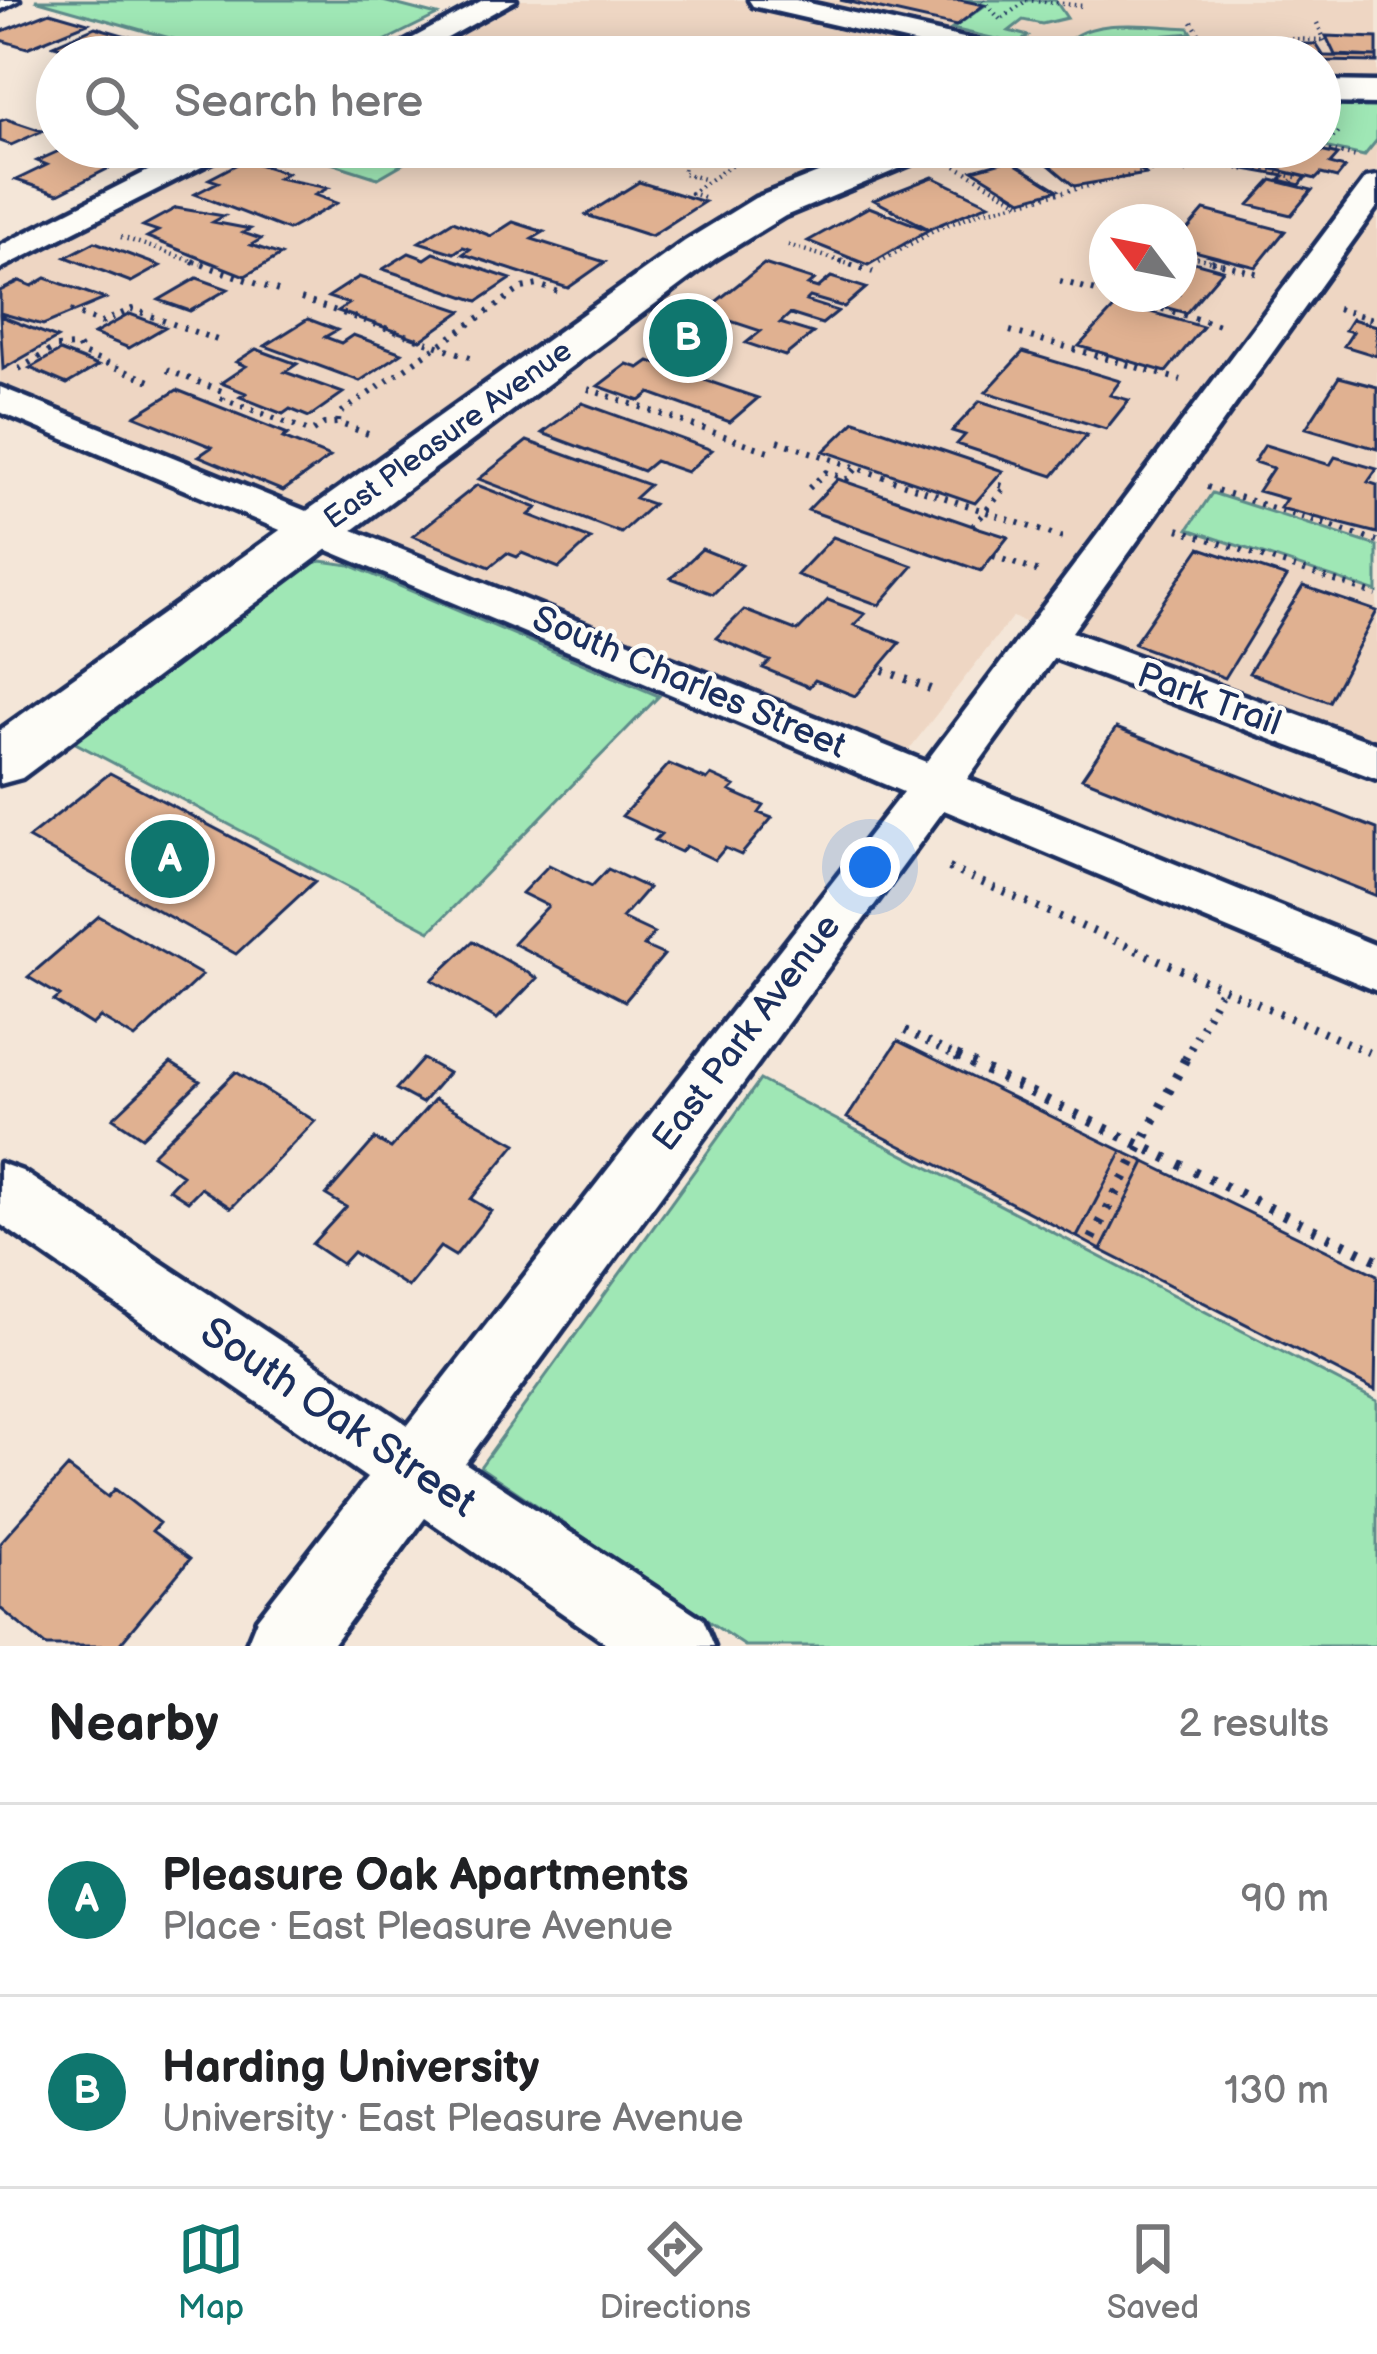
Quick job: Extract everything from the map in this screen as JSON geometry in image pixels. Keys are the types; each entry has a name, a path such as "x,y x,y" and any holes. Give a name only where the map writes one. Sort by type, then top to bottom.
{"street":[{"path":"433,36 503,0"},
{"path":"762,0 919,36"},
{"path":"1341,80 1377,94"},
{"path":"0,259 177,168"},
{"name":"East Pleasure Avenue","path":"0,762 700,250 770,207 891,168"},
{"name":"East Park Avenue","path":"284,1646 935,786 1368,171"},
{"name":"South Charles Street","path":"9,384 319,530 1377,969"},
{"name":"Park Trail","path":"1042,637 1377,762"},
{"name":"South Oak Street","path":"0,1190 676,1646"}],"path":[{"path":"982,0 1001,20"},
{"path":"1026,0 1083,6"},
{"path":"1192,22 1200,36"},
{"path":"1317,22 1323,36"},
{"path":"683,168 683,173 709,181"},
{"path":"709,199 691,193 728,168"},
{"path":"959,168 1022,203"},
{"path":"878,262 982,212 1166,168"},
{"path":"1237,168 1248,170"},
{"path":"1240,168 1292,181 1296,177 1258,168"},
{"path":"116,235 278,291"},
{"path":"775,240 874,272"},
{"path":"1197,258 1272,278"},
{"path":"1060,280 1089,288"},
{"path":"338,424 339,414 511,296 538,285 572,296"},
{"path":"495,290 511,296"},
{"path":"301,299 479,360"},
{"path":"70,311 103,323 132,309 217,340"},
{"path":"1336,309 1377,320"},
{"path":"1173,312 1234,329"},
{"path":"447,322 464,328"},
{"path":"1010,331 1181,380"},
{"path":"9,384 67,344 149,381"},
{"path":"167,370 224,392 223,399 312,432 338,424 376,437"},
{"path":"376,371 392,377"},
{"path":"582,387 768,451"},
{"path":"778,441 1072,541"},
{"path":"808,488 826,472 847,479 857,468"},
{"path":"974,526 1006,487 993,483"},
{"path":"1207,487 1377,541"},
{"path":"1177,529 1377,595"},
{"path":"993,556 1046,574"},
{"path":"883,670 938,692"},
{"path":"949,868 1377,1056"},
{"path":"1093,1239 1222,988"},
{"path":"905,1031 1377,1260"}],"shaded area":[{"path":"516,0 1377,0 1377,752 1012,617 904,756 0,382 0,270 195,168 1341,168 1341,36 447,36"}],"green space":[{"path":"35,0 379,0 437,15 394,36 163,36"},
{"path":"963,0 1055,0 1067,18 1042,24 1023,20 1009,31 1028,36 983,36 952,29 984,6"},
{"path":"1101,27 1189,28 1192,33 1076,36"},
{"path":"1377,101 1377,140 1364,156 1341,151 1341,105"},
{"path":"347,168 395,168 378,178"},
{"path":"1212,493 1377,546 1377,592 1188,529"},
{"path":"321,561 350,565 659,696 430,931 68,739 296,567"},
{"path":"760,1080 1377,1401 1377,1646 745,1646 480,1467"}],"building":[{"path":"840,0 960,0 984,5 956,26"},
{"path":"50,12 88,23 56,36 36,36 36,44 27,48 0,40 0,32"},
{"path":"95,27 126,36 74,36"},
{"path":"1341,37 1377,38 1377,57 1341,55"},
{"path":"1341,56 1377,57 1377,62 1341,61"},
{"path":"0,121 36,129 36,134 11,145 0,141"},
{"path":"41,168 109,168 58,194 16,180"},
{"path":"230,168 271,168 287,173 278,178 328,188 315,195 337,203 288,230 195,194 218,182 209,179"},
{"path":"1022,168 1058,190 1022,200 973,170"},
{"path":"1053,168 1138,168 1146,174 1074,186"},
{"path":"1240,168 1269,168 1306,177 1300,185 1280,180 1284,176"},
{"path":"1270,168 1345,168 1337,178 1321,174 1316,179"},
{"path":"933,177 989,204 929,229 874,200"},
{"path":"1272,180 1312,190 1291,215 1249,205"},
{"path":"639,182 704,202 651,236 586,215"},
{"path":"869,207 928,230 868,265 808,241"},
{"path":"176,208 224,216 213,222 250,229 243,233 261,239 251,245 281,255 245,276 147,237 158,231 143,226"},
{"path":"1204,210 1285,231 1256,267 1197,252 1197,218"},
{"path":"453,221 491,236 513,222 544,232 532,239 605,262 568,288 463,254 470,249 463,247 454,253 419,242"},
{"path":"95,242 160,266 131,282 66,257"},
{"path":"409,253 425,259 434,253 511,279 478,301 383,269"},
{"path":"1197,263 1223,270 1197,300"},
{"path":"764,264 814,280 808,285 818,288 831,277 866,288 844,307 810,297 806,301 838,311 822,324 790,314 780,323 813,333 785,356 746,343 761,331 703,312"},
{"path":"359,277 462,311 421,340 338,311 349,304 328,297"},
{"path":"46,278 105,299 43,325 0,313 0,291 20,281 32,286"},
{"path":"197,278 228,289 190,311 159,300"},
{"path":"1111,312 1150,312 1203,327 1166,372 1079,346"},
{"path":"130,314 165,327 129,348 94,334"},
{"path":"0,316 57,338 3,369"},
{"path":"308,319 337,330 325,337 341,343 353,335 402,353 360,381 265,346"},
{"path":"1352,319 1377,326 1377,356 1344,346 1353,332 1345,330"},
{"path":"256,349 297,364 285,372 343,393 309,417 290,409 283,414 240,397 246,393 221,383 246,366 236,362"},
{"path":"60,351 98,366 67,384 30,368"},
{"path":"1023,352 1120,381 1110,395 1129,400 1106,429 986,392"},
{"path":"649,361 758,398 730,422 650,393 640,401 598,386 627,364 639,368"},
{"path":"1339,377 1377,387 1377,449 1306,428"},
{"path":"177,390 288,434 283,438 330,457 283,491 199,456 212,447 135,416"},
{"path":"980,401 1087,435 1053,476 957,444 965,435 952,431"},
{"path":"582,403 712,450 687,472 655,461 643,471 542,433"},
{"path":"855,421 1003,471 975,503 824,451"},
{"path":"527,441 649,485 635,498 653,504 621,533 479,479"},
{"path":"1265,445 1330,465 1335,457 1377,469 1368,482 1377,485 1377,533 1280,508 1286,499 1258,491 1273,468 1254,462"},
{"path":"838,479 1008,537 981,571 808,510"},
{"path":"477,485 537,508 529,515 591,539 559,568 522,553 517,557 507,553 490,567 413,536"},
{"path":"833,537 913,566 879,605 797,575"},
{"path":"1200,548 1287,577 1225,678 1134,644"},
{"path":"702,549 742,565 713,594 671,578"},
{"path":"1303,586 1377,611 1329,702 1249,673"},
{"path":"828,600 865,614 854,625 900,643 855,696 815,680 809,687 763,668 770,661 716,638 744,610 798,631"},
{"path":"1116,728 1377,829 1377,896 1082,778"},
{"path":"669,764 735,786 730,791 764,806 759,813 772,818 741,855 725,848 715,860 686,846 681,852 655,840 661,834 622,816"},
{"path":"110,773 315,881 236,954 28,838"},
{"path":"549,865 592,886 608,869 648,888 622,918 654,933 644,946 664,955 625,1001 513,943 548,906 522,893"},
{"path":"99,916 202,975 135,1038 100,1017 92,1025 54,1001 60,996 28,977"},
{"path":"473,941 537,978 497,1019 432,980"},
{"path":"898,1041 1122,1151 1077,1237 847,1118"},
{"path":"423,1059 448,1073 422,1103 396,1089"},
{"path":"171,1063 200,1081 142,1137 113,1118"},
{"path":"236,1072 315,1121 231,1208 201,1188 188,1201 169,1189 182,1175 152,1155"},
{"path":"435,1099 516,1144 471,1199 491,1211 455,1256 440,1247 408,1287 353,1252 342,1264 312,1244 346,1207 326,1195 375,1139 391,1148"},
{"path":"1122,1151 1145,1162 1101,1250 1077,1237"},
{"path":"1145,1162 1377,1275 1375,1390 1101,1250"},
{"path":"68,1467 108,1497 115,1489 159,1523 152,1531 190,1559 118,1646 46,1646 0,1608 0,1543"}],"place":[{"name":"Harding University","path":"688,338"},
{"name":"Pleasure Oak Apartments","path":"170,859"}]}
